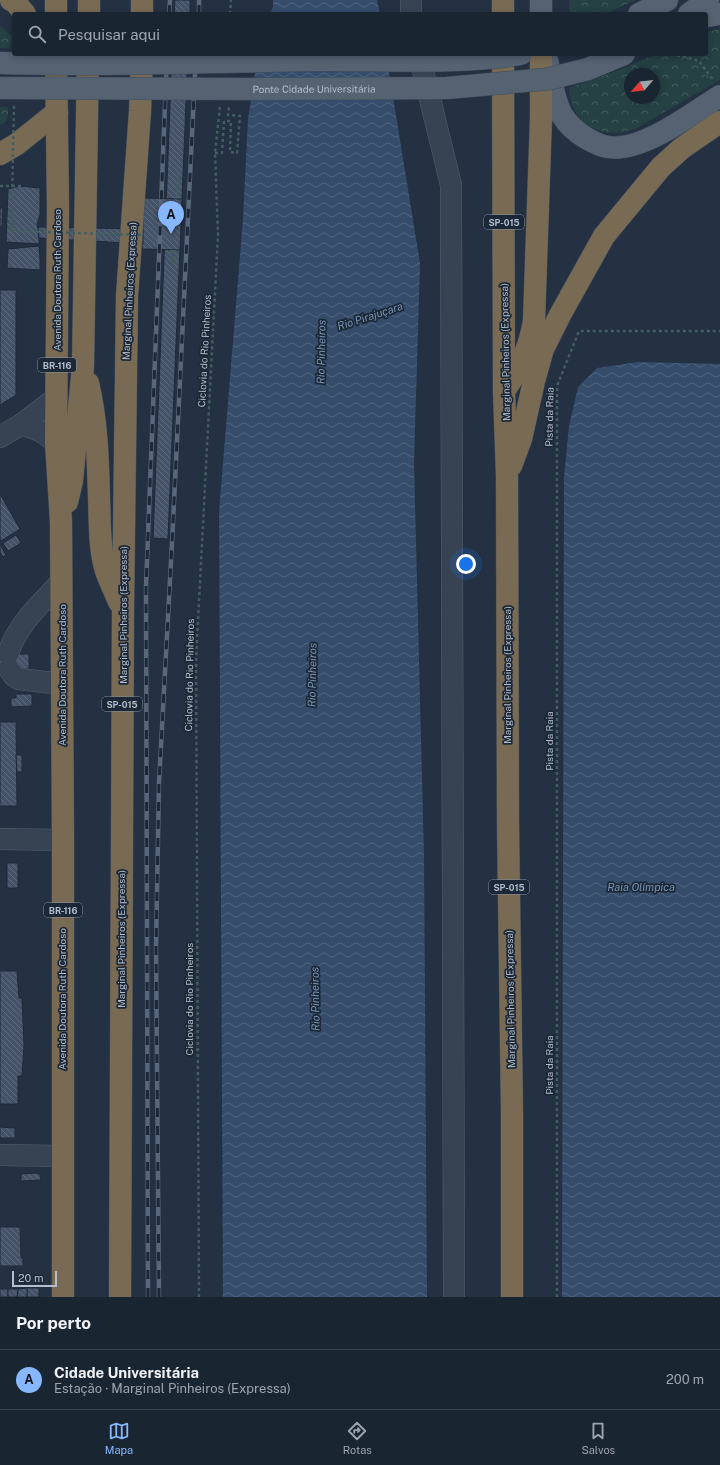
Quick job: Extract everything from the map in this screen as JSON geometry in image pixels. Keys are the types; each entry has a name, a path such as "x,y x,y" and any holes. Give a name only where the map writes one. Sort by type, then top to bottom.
{"highway":[{"path":"11,0 15,2 23,12"},
{"path":"56,0 56,12"},
{"path":"89,0 89,12"},
{"path":"142,0 142,12"},
{"path":"503,12 504,0"},
{"name":"Avenida Doutora Ruth Cardoso","path":"56,56 58,208 56,442 61,522 63,840 63,1297"},
{"path":"61,522 72,481 83,366 88,56"},
{"name":"Marginal Pinheiros (Expressa)","path":"120,1297 123,610 127,296 140,111 142,56"},
{"name":"Marginal Pinheiros (Expressa)","path":"504,56 504,391 507,476 512,1297"},
{"path":"504,391 518,371 525,356 531,341 534,321 541,118 541,56"},
{"path":"0,154 17,144 57,112"},
{"path":"507,476 521,439 543,349 604,236 661,167 682,148 720,122"},
{"path":"83,366 95,413 100,535 104,560 106,571 123,610"}],"main road":[{"path":"541,12 542,0"},
{"path":"692,12 708,0"},
{"path":"643,12 664,2"},
{"path":"708,16 720,14"},
{"path":"0,63 88,65 314,60 462,60 501,56"},
{"path":"546,56 556,98 561,114 566,122 582,136 597,144 609,147 622,148 659,134 718,90"},
{"name":"Ponte Cidade Universitária","path":"7,88 447,88 548,79 588,69 619,56"}],"street":[{"path":"411,0 411,12"},
{"path":"420,56 451,185 454,1297"},
{"path":"0,437 22,424 56,398"},
{"path":"22,424 40,431 56,442"},
{"path":"61,582 24,622 11,644 9,661 13,675 19,679 62,684"},
{"path":"0,839 63,840"},
{"path":"0,1155 62,1156"}],"path":[{"path":"230,12 232,0"},
{"path":"682,56 699,61 718,90"},
{"path":"7,88 12,199"},
{"name":"Ciclovia do Rio Pinheiros","path":"199,1297 196,659 218,235 215,152 221,100"},
{"path":"215,152 222,153 224,121 231,121 230,152 237,153 240,116 228,115 229,106"},
{"path":"176,199 180,174"},
{"path":"0,186 22,186"},
{"path":"12,208 11,231 13,231"},
{"path":"13,231 14,220"},
{"path":"13,231 143,235"},
{"path":"172,250 176,266"},
{"name":"Pista da Raia","path":"556,1297 557,386 579,331 720,331"}],"green space":[{"path":"569,0 635,0 609,12 569,12"},
{"path":"0,26 12,37 9,48 0,48"},
{"path":"720,29 720,80 635,129 611,133 590,127 582,121 576,112 571,101 569,88 652,56 708,56 708,32"},
{"path":"0,107 8,107 8,114 6,122 0,125"}],"water":[{"path":"273,0 377,0 380,12 271,12 273,7"},
{"path":"258,56 386,56 420,263 414,463 424,856 427,1297 223,1297 219,512 243,219 248,119"},
{"name":"Raia Olímpica","path":"638,362 720,364 720,1297 562,1297 564,477 569,426 578,387 597,368"}],"building":[{"path":"175,0 190,0 190,12 174,12"},
{"path":"172,56 188,56 168,539 153,538"},
{"path":"20,186 40,188 40,215 37,224 39,244 6,242 8,189"},
{"path":"144,198 182,199 180,250 142,249"},
{"path":"0,208 3,208 2,227 0,227"},
{"path":"38,227 143,229 143,244 39,238"},
{"path":"39,246 40,270 7,268 8,249"},
{"path":"0,290 16,290 16,395 0,405"},
{"path":"0,494 20,529 1,541 0,539"},
{"path":"16,535 21,543 8,551 3,543"},
{"path":"0,544 6,555 3,557 0,552"},
{"path":"0,654 29,654 29,669 0,669"},
{"path":"16,694 32,694 32,706 11,707 11,698 16,698"},
{"path":"0,722 16,722 17,806 0,806"},
{"path":"16,755 22,755 22,772 17,772"},
{"path":"7,863 18,863 18,888 7,888"},
{"path":"0,971 17,971 19,998 22,998 24,1045 22,1076 18,1076 18,1104 0,1104"},
{"path":"0,1127 15,1128 15,1138 0,1138"},
{"path":"37,1173 40,1175 41,1180 21,1181 21,1174"},
{"path":"0,1227 20,1227 21,1258 23,1258 23,1266 0,1266"},
{"path":"27,1288 39,1288 39,1297 27,1297"},
{"path":"27,1288 27,1297 17,1297 18,1289"},
{"path":"0,1289 8,1289 8,1297 0,1297"},
{"path":"8,1289 18,1289 17,1297 8,1297"}],"railway":[{"path":"169,12 170,0"},
{"path":"199,0 199,12"},
{"path":"148,1297 146,587 167,56"},
{"path":"159,1297 156,948 159,783 196,56"}],"place":[{"name":"Cidade Universitária","path":"171,234"}],"water label":[{"name":"Rio Pirajuçara","path":"370,316"},
{"name":"Rio Pinheiros","path":"321,352"},
{"name":"Rio Pinheiros","path":"312,675"},
{"name":"Rio Pinheiros","path":"315,999"}]}
